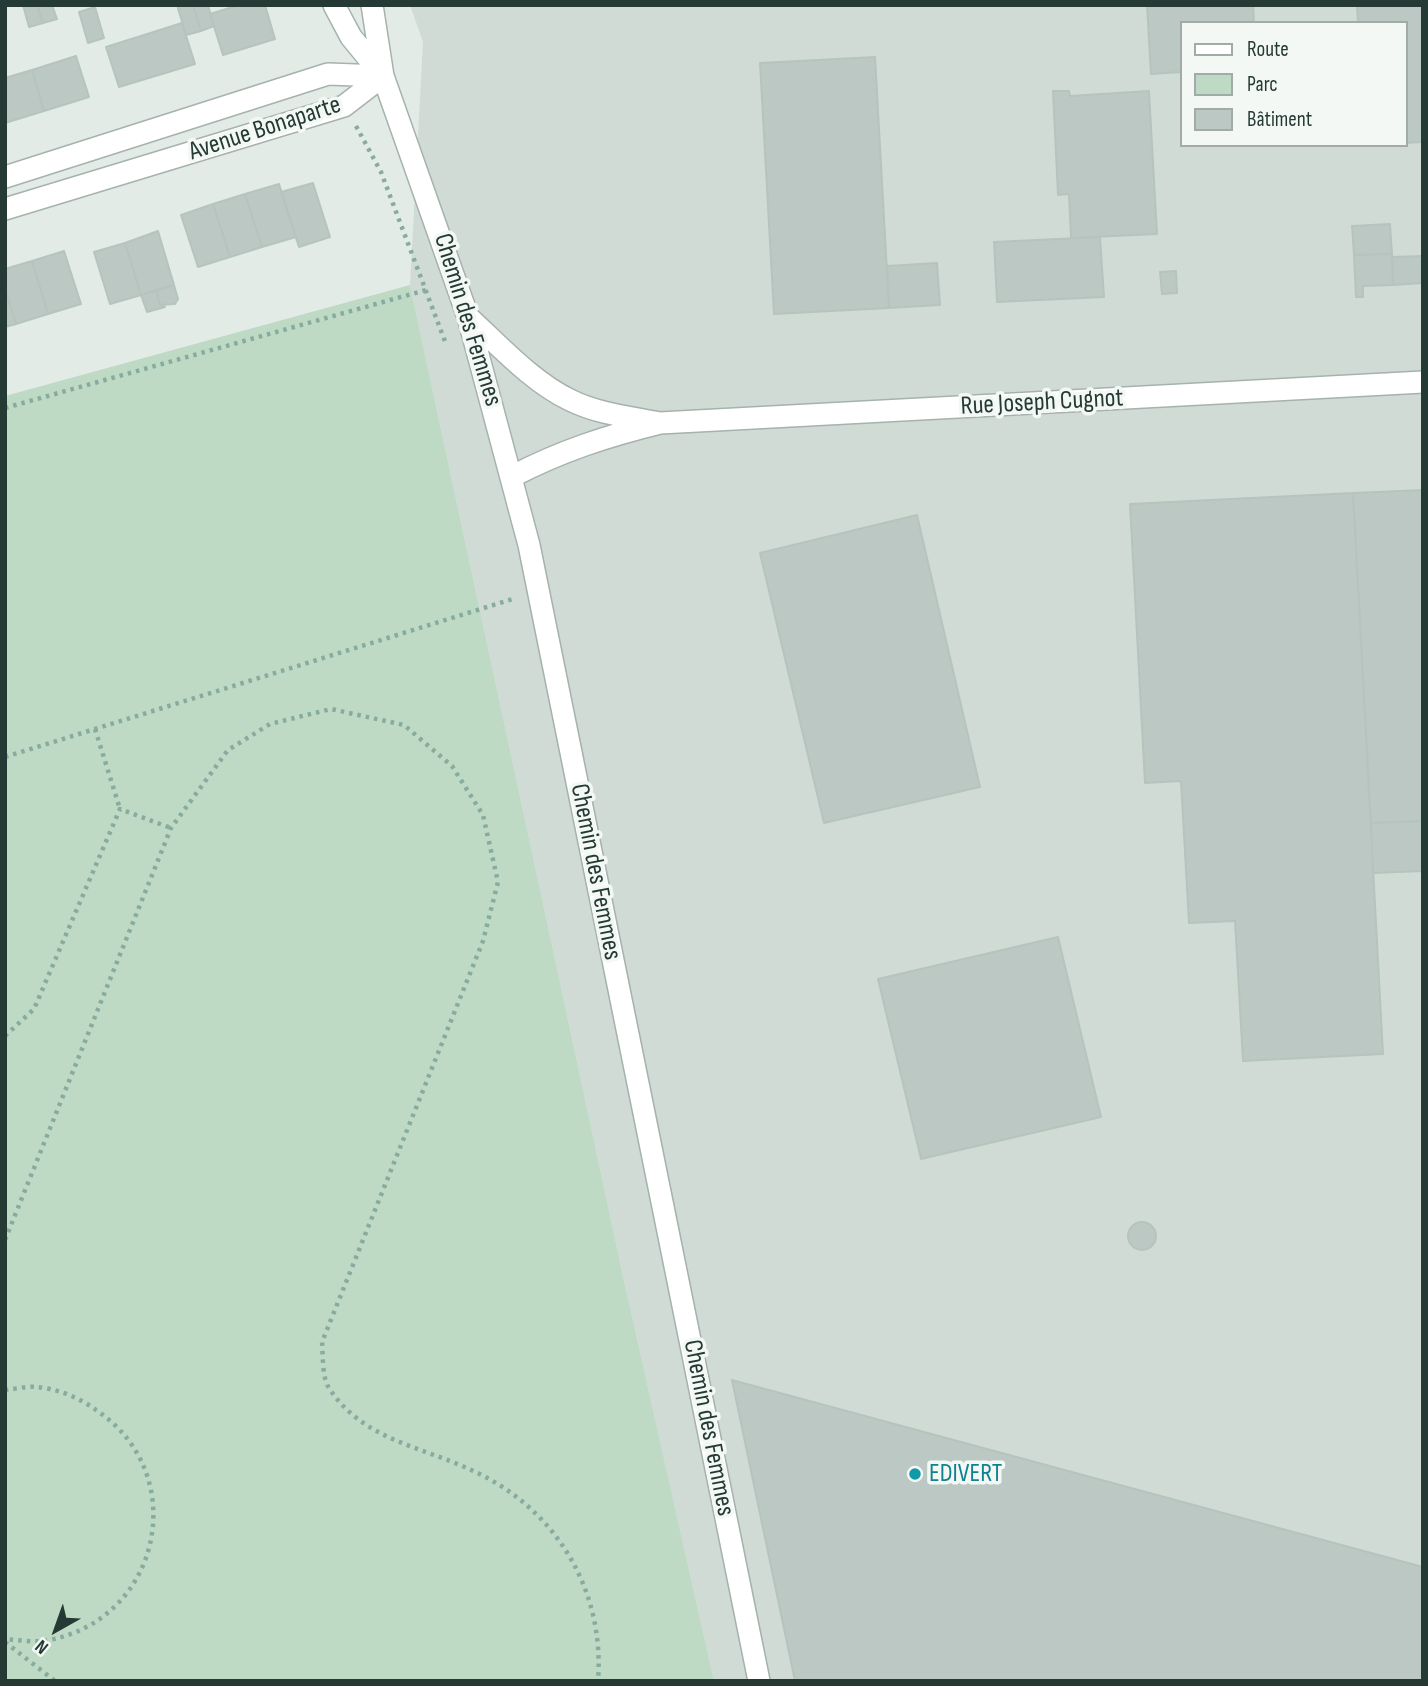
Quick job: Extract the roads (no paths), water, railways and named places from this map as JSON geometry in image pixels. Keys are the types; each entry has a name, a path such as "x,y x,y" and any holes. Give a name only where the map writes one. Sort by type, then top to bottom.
{"street":[{"name":"Chemin des Femmes","path":"334,5 351,37 383,76"},
{"name":"Chemin des Femmes","path":"373,6 383,76 468,317 513,476 759,1681"},
{"name":"Avenue Bonaparte","path":"5,177 328,74 383,76"},
{"name":"Avenue Bonaparte","path":"5,209 344,106 383,76"},
{"name":"Rue Joseph Cugnot","path":"468,317 541,380 569,400 599,411 660,424"},
{"name":"Rue Joseph Cugnot","path":"513,476 559,452 604,436 660,424 1423,383"}],"place":[{"name":"EDIVERT","path":"915,1474"}]}
